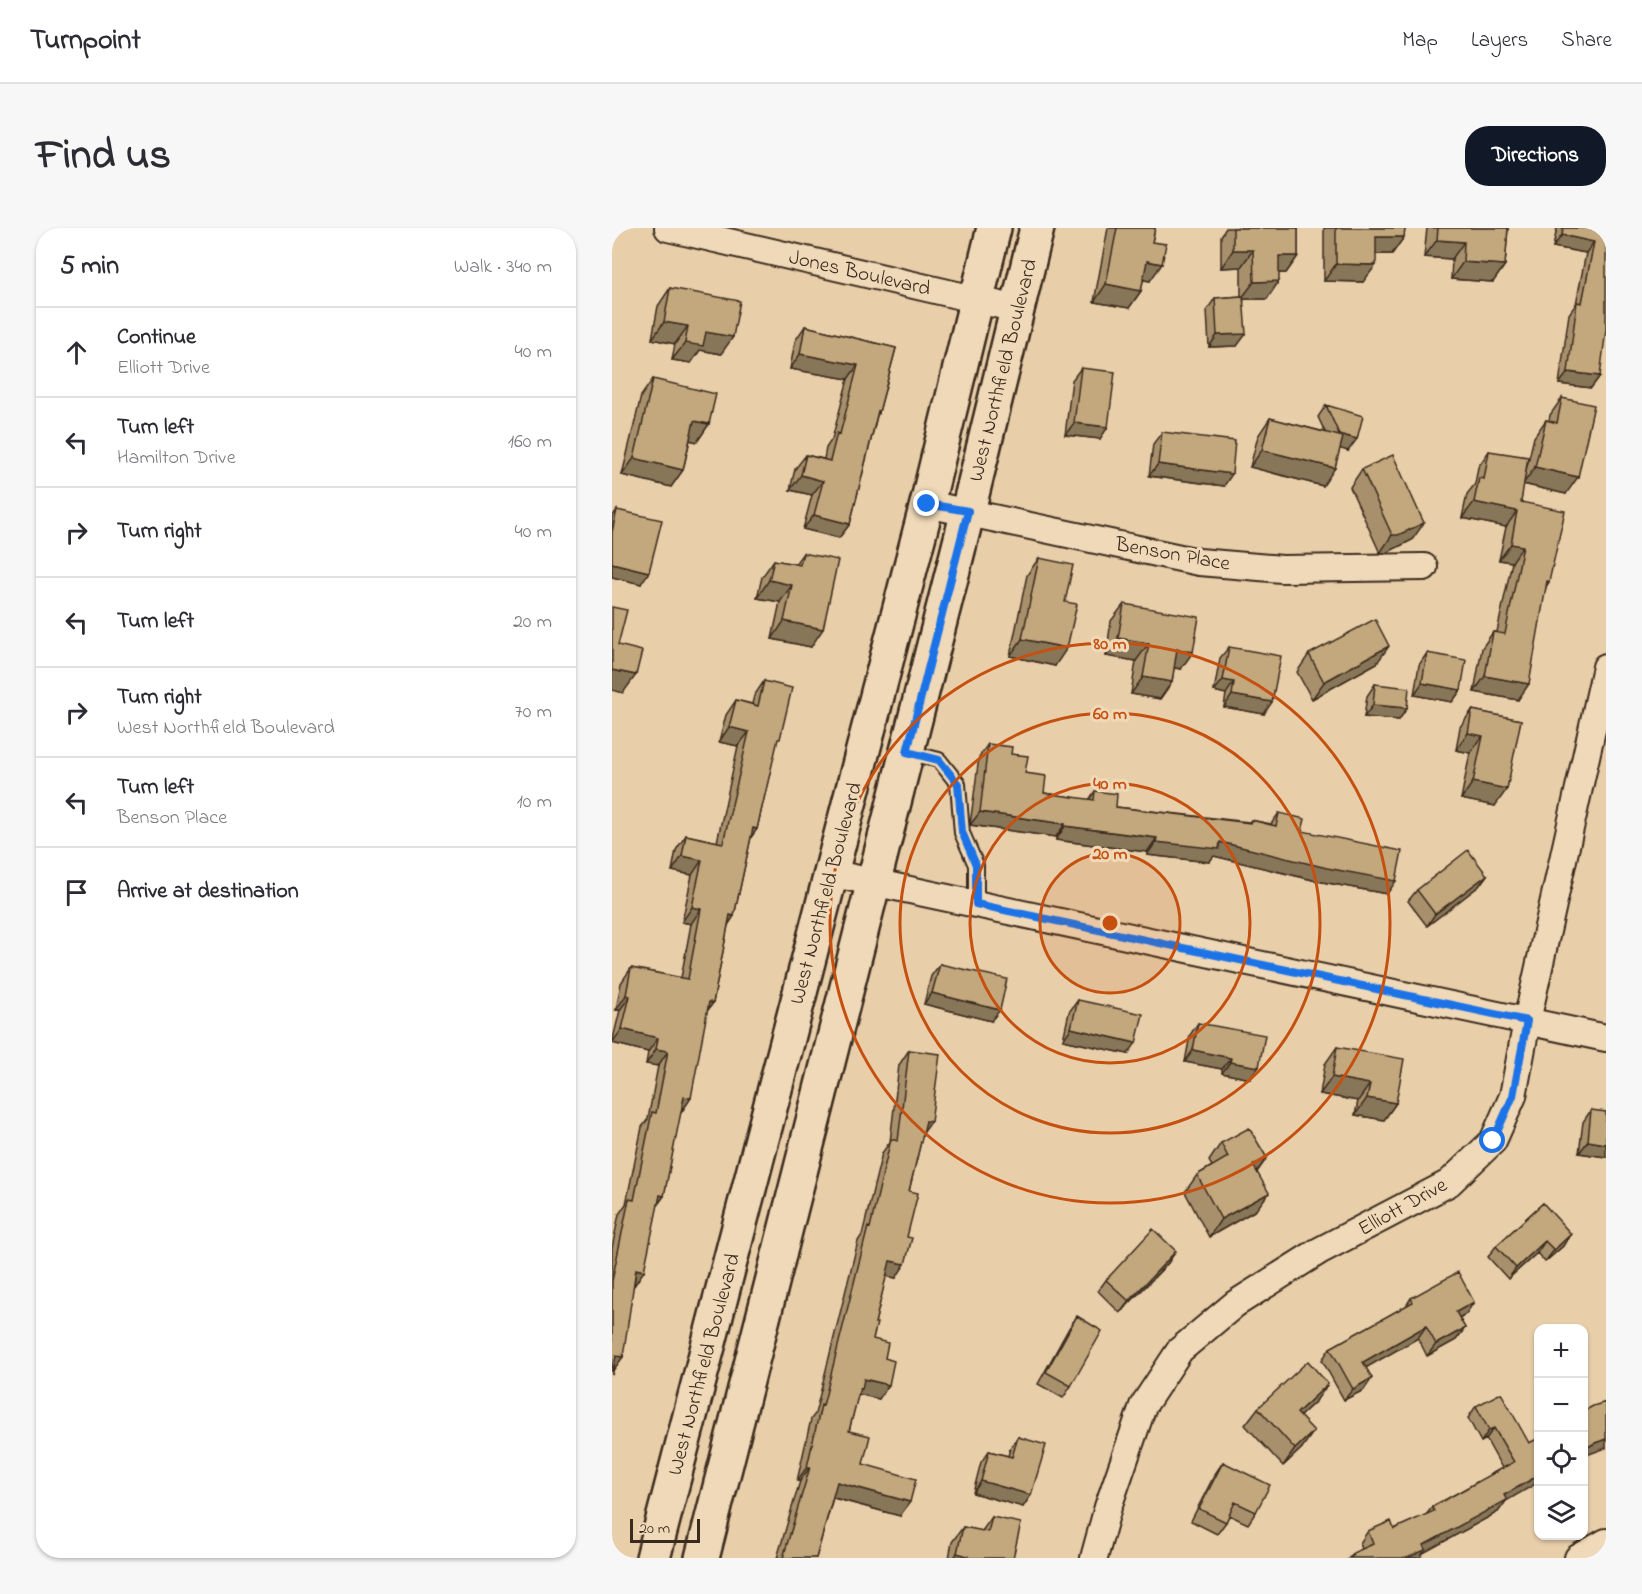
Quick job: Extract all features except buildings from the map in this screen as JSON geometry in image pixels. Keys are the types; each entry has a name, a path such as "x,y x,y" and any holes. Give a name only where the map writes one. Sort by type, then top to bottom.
{"main road":[{"name":"West Northfield Boulevard","path":"652,1558 927,504 994,228"},
{"name":"West Northfield Boulevard","path":"702,1558 968,511 1036,228"}],"street":[{"name":"Jones Boulevard","path":"668,228 1017,309"},
{"name":"Benson Place","path":"927,504 1199,561 1282,569 1424,567"},
{"name":"Elliott Drive","path":"1094,1558 1108,1507 1143,1407 1180,1350 1235,1304 1319,1251 1449,1183 1493,1141 1513,1096 1527,1021 1606,667"},
{"path":"830,873 1606,1038"},
{"path":"1578,1558 1606,1542"}],"lane":[{"path":"907,752 939,760 958,784 962,832 976,865 976,904"}],"route":[{"path":"927,504 968,511 907,752 939,760 958,784 962,832 976,865 976,904 1527,1021 1513,1096 1493,1141"}]}
